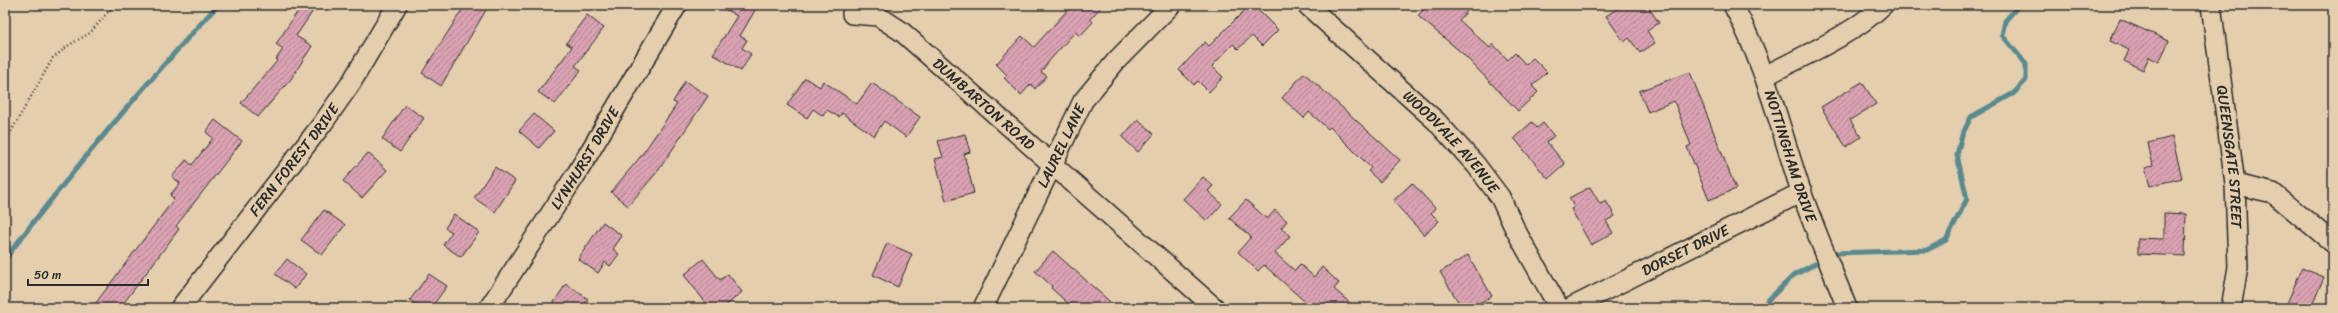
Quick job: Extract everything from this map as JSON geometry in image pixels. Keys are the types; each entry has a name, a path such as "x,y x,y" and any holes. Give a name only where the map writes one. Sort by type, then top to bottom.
{"street":[{"name":"FERN FOREST DRIVE","path":"180,308 327,118 351,83 397,5"},
{"name":"LYNHURST DRIVE","path":"489,308 577,172 677,5"},
{"name":"LAUREL LANE","path":"983,308 1084,101 1116,61 1171,5"},
{"name":"WOODVALE AVENUE","path":"1306,5 1436,121 1476,164 1500,197 1515,229 1559,308"},
{"name":"NOTTINGHAM DRIVE","path":"1733,5 1745,27 1765,76 1802,192 1847,308"},
{"path":"1765,76 1834,39 1876,12 1883,5"},
{"name":"QUEENSGATE STREET","path":"2211,5 2235,184 2238,267 2231,308"},
{"name":"DUMBARTON ROAD","path":"852,14 878,16 901,31 1215,308"},
{"path":"2235,184 2273,193 2333,243"},
{"name":"DORSET DRIVE","path":"1570,308 1802,192"}],"path":[{"path":"5,142 53,58 69,45 90,33 114,5"}],"building":[{"path":"302,5 317,5 296,36 312,46 291,79 258,117 241,103 278,60 276,59 283,49 276,44"},
{"path":"465,5 489,5 441,86 422,73"},
{"path":"718,5 758,5 740,36 747,40 742,48 751,54 741,71 713,54 737,16"},
{"path":"1072,5 1103,5 1090,19 1093,22 1080,36 1075,32 1049,61 1041,72 1047,76 1035,89 1031,84 1021,95 1004,78 1007,75 996,64 1022,36 1034,47"},
{"path":"1250,5 1253,5 1278,30 1262,46 1252,36 1238,49 1233,44 1212,66 1223,77 1209,92 1198,81 1194,85 1179,70 1205,42 1209,46"},
{"path":"1427,5 1473,5 1459,20 1490,48 1493,44 1508,60 1515,53 1526,65 1533,58 1547,72 1532,86 1538,92 1518,111 1462,53 1418,16"},
{"path":"1623,5 1647,5 1659,23 1647,31 1655,43 1640,53 1629,38 1624,42 1606,16"},
{"path":"587,15 604,28 575,66 581,70 555,104 538,92 572,47 566,43"},
{"path":"2120,19 2169,41 2159,62 2149,57 2143,70 2124,61 2129,50 2110,41"},
{"path":"1690,72 1736,189 1709,200 1687,147 1691,145 1674,101 1648,112 1639,91"},
{"path":"1304,73 1400,160 1380,182 1368,171 1371,168 1330,127 1328,129 1309,112 1304,118 1282,98"},
{"path":"805,78 820,87 823,81 857,104 872,83 920,117 906,137 884,121 874,136 842,113 839,117 827,110 823,116 813,109 807,118 787,105"},
{"path":"685,81 708,96 658,171 628,206 611,192 641,156 677,104 673,102"},
{"path":"1862,82 1876,104 1850,120 1861,137 1846,147 1821,107"},
{"path":"405,105 424,118 400,152 382,139"},
{"path":"534,114 554,131 539,148 519,131"},
{"path":"1138,119 1154,134 1138,152 1122,137"},
{"path":"215,120 242,141 176,226 179,229 120,308 92,308 174,199 170,195 180,183 172,177 186,160 192,165 213,138 206,132"},
{"path":"1532,122 1537,128 1543,123 1554,136 1547,142 1565,164 1548,179 1514,138"},
{"path":"965,134 970,152 964,154 974,193 946,201 935,159 943,157 938,141"},
{"path":"2172,137 2182,178 2150,186 2145,168 2153,166 2148,143"},
{"path":"368,153 387,170 362,198 343,181"},
{"path":"495,167 515,181 495,212 474,198"},
{"path":"1203,177 1213,186 1208,191 1222,204 1207,221 1183,199"},
{"path":"1412,183 1435,208 1431,213 1439,221 1424,235 1393,201"},
{"path":"1590,187 1600,204 1606,201 1615,216 1606,221 1613,233 1591,245 1571,209 1574,207 1569,198"},
{"path":"1246,200 1267,219 1275,210 1287,221 1281,228 1290,236 1275,253 1295,271 1300,264 1314,277 1322,267 1339,283 1334,289 1356,308 1312,308 1264,265 1258,271 1238,252 1251,237 1229,218"},
{"path":"324,210 345,225 322,255 301,240"},
{"path":"2164,213 2186,214 2185,256 2138,254 2138,238 2164,239"},
{"path":"454,214 479,232 461,257 443,245 452,232 445,228"},
{"path":"603,222 622,236 613,249 619,254 610,266 605,262 598,273 578,259"},
{"path":"887,243 912,254 898,287 873,275"},
{"path":"1053,251 1117,308 1073,308 1035,271"},
{"path":"1468,255 1492,296 1471,308 1462,308 1440,272"},
{"path":"287,259 306,274 295,289 275,274"},
{"path":"703,259 720,280 728,274 742,292 723,308 710,308 684,275"},
{"path":"2302,268 2324,277 2311,308 2285,308"},
{"path":"429,274 447,286 431,308 421,308 410,300"},
{"path":"566,284 588,299 581,308 550,308"}],"waterway":[{"path":"5,259 108,129 162,66 218,5"},
{"path":"1835,253 1927,250 1946,240 1967,199 1957,155 1962,135 1971,117 2014,93 2026,80 2026,64 2002,35 2005,21 2019,5"},
{"path":"1760,308 1794,275 1815,264"}]}
